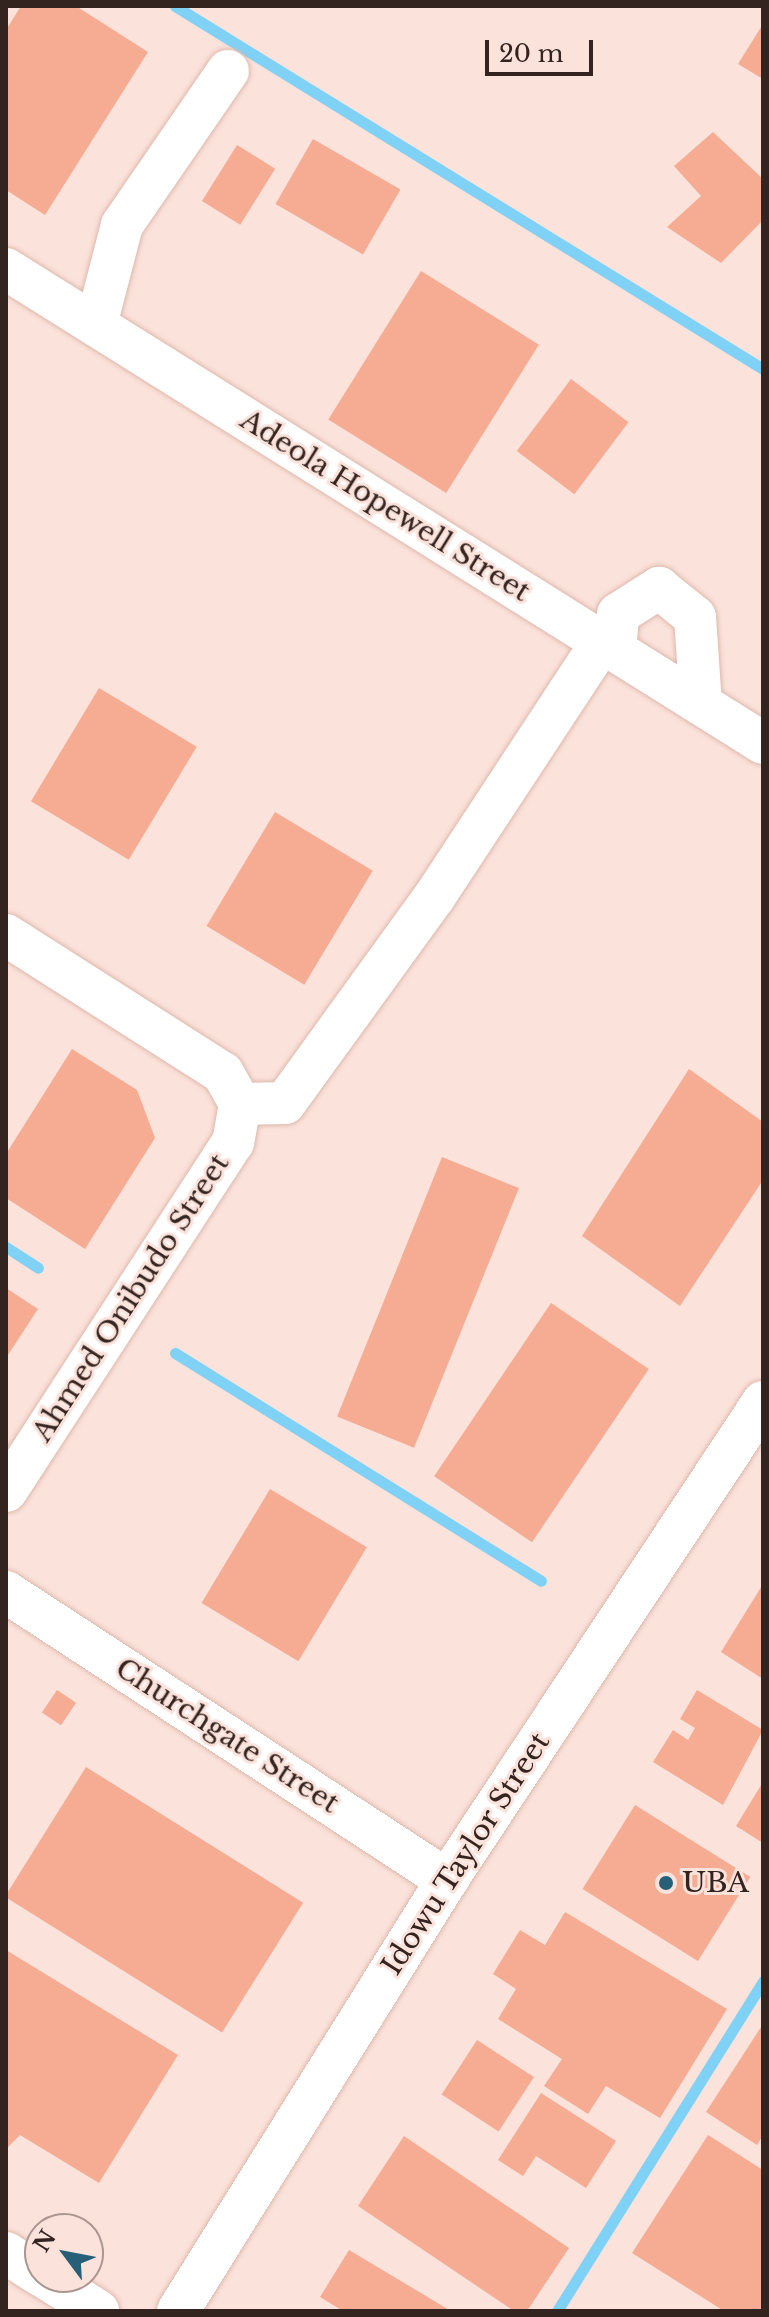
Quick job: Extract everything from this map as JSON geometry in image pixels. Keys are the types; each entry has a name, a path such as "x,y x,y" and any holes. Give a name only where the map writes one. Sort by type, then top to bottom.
{"street":[{"path":"96,325 122,225 228,71"},
{"name":"Adeola Hopewell Street","path":"6,269 763,743"},
{"path":"6,935 223,1073 240,1104 285,1103 435,896 609,646 618,614 654,588 695,617 701,704"},
{"name":"Ahmed Onibudo Street","path":"6,1491 233,1142 240,1104"},
{"name":"Idowu Taylor Street","path":"178,2311 447,1880 763,1402"},
{"name":"Churchgate Street","path":"6,1592 447,1880"},
{"path":"6,2253 24,2264"},
{"path":"69,2293 98,2311"}],"building":[{"path":"21,6 76,6 148,52 45,215 6,190 6,30"},
{"path":"763,24 763,79 738,64"},
{"path":"713,132 763,179 763,220 721,263 667,227 701,196 674,166"},
{"path":"313,139 400,190 363,254 276,204"},
{"path":"237,145 275,169 240,225 202,201"},
{"path":"421,271 539,345 446,493 328,419"},
{"path":"571,379 629,422 574,494 517,451"},
{"path":"99,688 197,747 129,860 31,801"},
{"path":"275,812 373,871 304,985 206,926"},
{"path":"72,1049 137,1090 155,1138 85,1249 6,1198 6,1154"},
{"path":"689,1069 763,1122 763,1180 680,1306 582,1236"},
{"path":"442,1157 519,1188 414,1448 337,1417"},
{"path":"6,1288 38,1309 6,1358"},
{"path":"551,1303 649,1369 532,1542 434,1476"},
{"path":"270,1489 367,1547 298,1661 201,1603"},
{"path":"763,1584 763,1679 721,1652"},
{"path":"57,1690 76,1703 61,1725 42,1712"},
{"path":"697,1690 763,1730 723,1805 653,1762 673,1730 688,1740 695,1728 680,1719"},
{"path":"86,1767 303,1903 222,2032 6,1897"},
{"path":"763,1782 763,1843 736,1826"},
{"name":"UBA","path":"635,1805 750,1877 698,1961 583,1889"},
{"path":"565,1912 727,2009 660,2118 606,2086 588,2114 544,2086 562,2059 498,2019 516,1989 493,1974 520,1930 545,1945"},
{"path":"6,1950 178,2055 99,2183 20,2135 6,2149"},
{"path":"763,2024 763,2135 757,2145 706,2112"},
{"path":"477,2040 534,2077 499,2132 442,2095"},
{"path":"541,2093 616,2141 586,2188 536,2156 523,2176 498,2160"},
{"path":"708,2135 763,2170 763,2311 724,2311 632,2253"},
{"path":"404,2136 569,2248 527,2311 514,2311 358,2206"},
{"path":"349,2250 451,2311 343,2311 320,2297"}],"waterway":[{"path":"175,6 763,369"},
{"path":"6,1247 38,1268"},
{"path":"175,1353 541,1581"},
{"path":"557,2311 763,1981"}],"place":[{"name":"UBA","path":"666,1883"}]}
